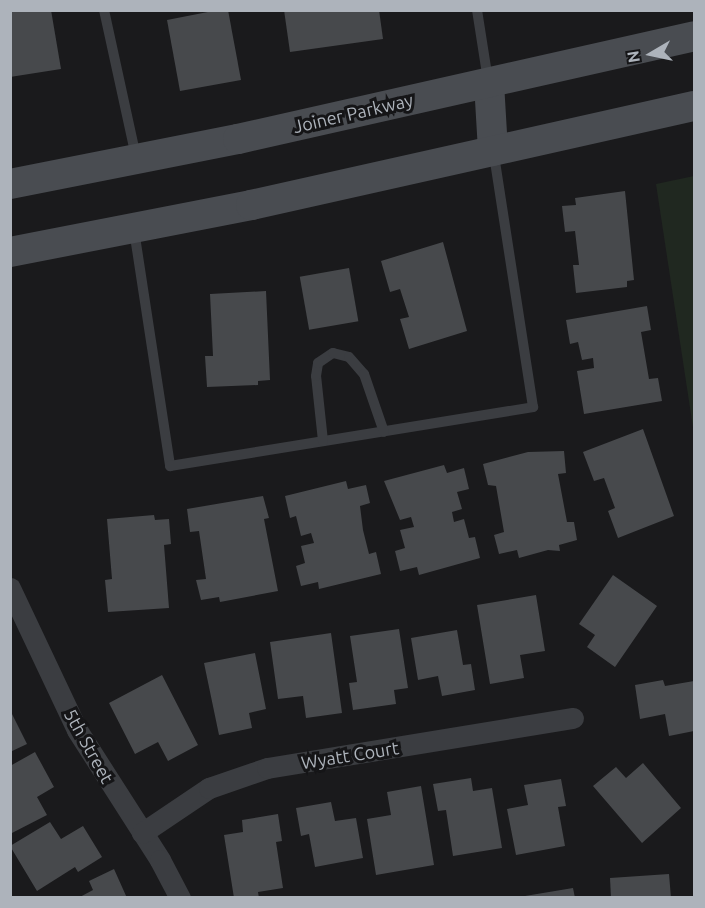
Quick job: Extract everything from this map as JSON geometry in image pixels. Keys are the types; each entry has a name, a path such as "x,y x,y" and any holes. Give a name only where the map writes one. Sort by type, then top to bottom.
{"main road":[{"name":"Joiner Parkway","path":"10,184 137,160 694,36"},
{"path":"489,83 493,151"},
{"path":"10,252 134,229 694,106"}],"street":[{"name":"5th Street","path":"10,588 77,730 180,897"},
{"name":"Wyatt Court","path":"142,833 209,788 267,768 573,718"}],"lane":[{"path":"104,10 137,160"},
{"path":"477,10 489,83"},
{"path":"134,229 170,466 533,407 493,151"},
{"path":"323,441 316,376 318,363 333,353 349,357 364,374 384,432"}],"shaded area":[{"path":"694,176 694,434 656,184"}],"building":[{"path":"10,10 51,10 61,69 10,77"},
{"path":"228,10 241,80 180,91 167,20"},
{"path":"284,10 379,10 383,39 290,52"},
{"path":"625,191 634,280 627,281 627,287 576,293 573,265 579,265 575,231 565,232 562,206 576,205 575,198"},
{"path":"443,242 467,331 409,349 400,319 409,317 400,289 390,292 381,261"},
{"path":"349,268 358,321 309,330 300,277"},
{"path":"266,291 270,380 258,381 258,385 207,387 205,356 213,356 210,294"},
{"path":"647,306 651,330 641,332 649,379 658,378 662,401 584,414 577,371 594,368 593,358 582,360 578,342 570,344 566,320"},
{"path":"643,429 674,516 618,538 608,511 615,508 604,478 594,481 583,452"},
{"path":"564,451 566,473 558,474 567,522 574,522 577,540 559,545 560,551 548,550 519,558 517,550 499,554 494,535 504,532 496,486 488,485 483,464 528,452"},
{"path":"444,465 447,473 464,468 469,489 457,492 462,509 452,512 454,522 464,519 469,538 475,537 480,558 419,575 417,567 400,571 395,551 405,548 400,530 414,527 411,517 400,520 384,481"},
{"path":"346,481 348,489 366,485 370,503 360,506 363,530 369,554 376,552 381,574 319,589 318,582 301,586 296,566 305,563 301,546 314,543 311,533 301,536 296,516 290,518 285,496"},
{"path":"263,496 269,518 264,519 278,591 220,602 219,597 201,600 196,580 206,579 199,531 190,532 187,509"},
{"path":"154,515 155,520 169,519 171,544 164,545 169,608 108,612 105,580 112,579 107,519"},
{"path":"613,575 657,606 615,667 587,647 595,635 579,624"},
{"path":"536,595 545,651 520,655 524,678 490,684 477,605"},
{"path":"399,629 408,688 394,690 396,704 353,710 349,683 357,682 350,636"},
{"path":"457,630 463,665 471,664 475,690 442,696 438,676 418,680 411,638"},
{"path":"331,633 342,713 306,718 303,696 278,699 270,642"},
{"path":"255,653 266,709 249,713 252,728 219,735 204,663"},
{"path":"162,675 198,745 168,761 158,742 135,754 109,703"},
{"path":"663,680 665,686 694,681 694,731 669,736 665,714 640,719 635,685"},
{"path":"10,710 27,744 10,752"},
{"path":"35,752 54,787 37,797 47,815 10,834 10,766"},
{"path":"643,763 681,808 642,843 593,786 616,767 626,778"},
{"path":"471,778 473,791 492,788 502,848 453,856 446,810 438,811 433,784"},
{"path":"561,779 566,806 558,807 565,846 516,855 507,809 528,805 524,785"},
{"path":"421,786 434,865 376,875 367,819 391,815 387,792"},
{"path":"331,802 335,821 356,818 363,858 315,867 309,834 301,836 296,808"},
{"path":"278,814 282,841 276,842 283,888 258,892 259,898 234,898 224,835 243,832 242,820"},
{"path":"50,822 61,839 83,826 102,857 78,872 75,867 37,891 10,846"},
{"path":"114,869 127,898 78,898 93,890 89,881"},
{"path":"669,874 671,898 611,898 610,878"},
{"path":"573,888 575,898 525,898 525,896"}]}
